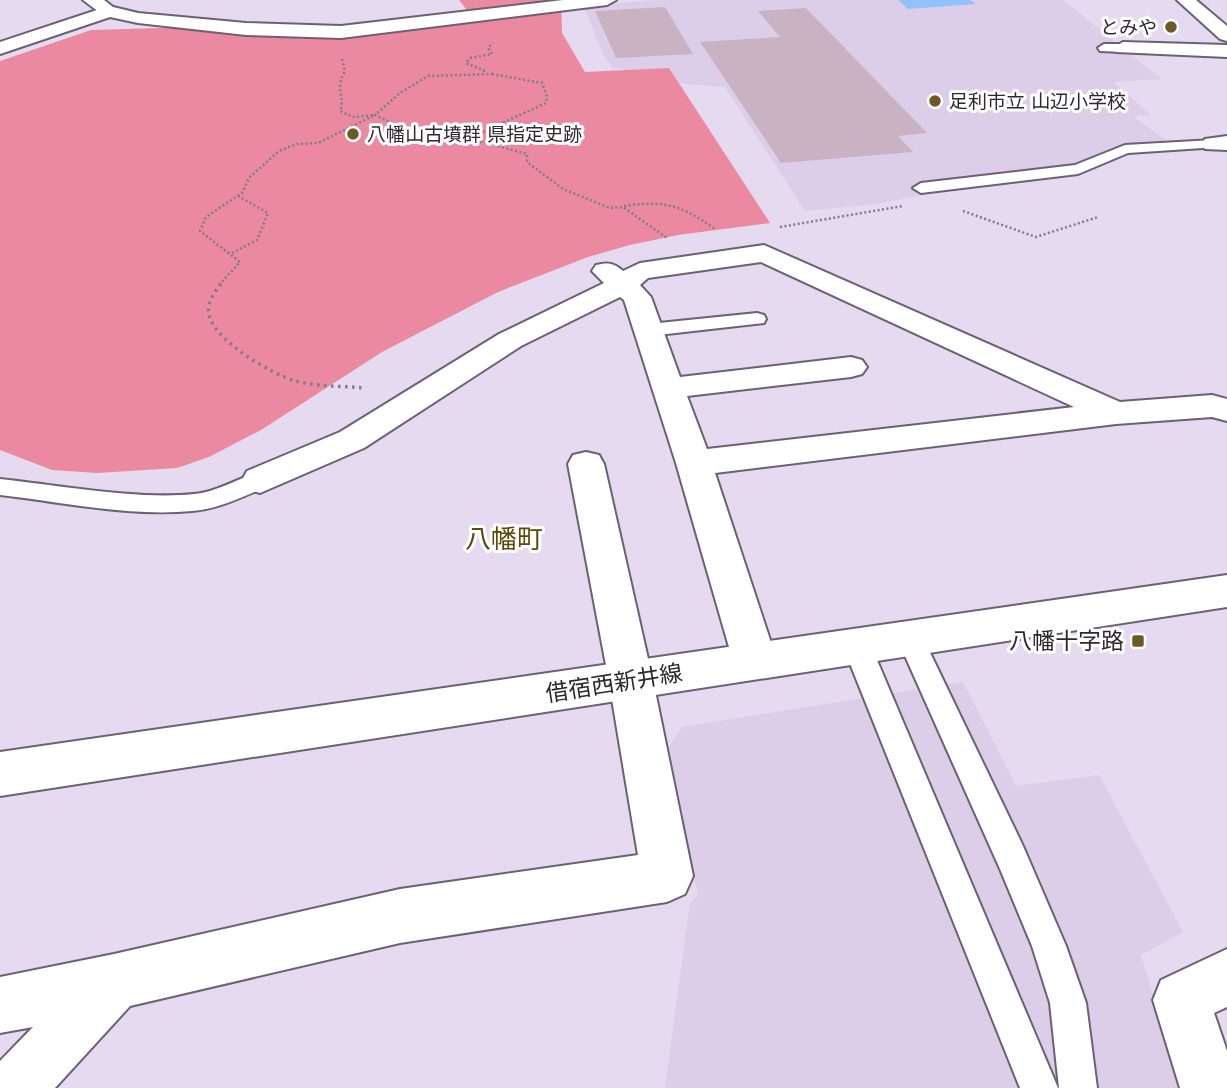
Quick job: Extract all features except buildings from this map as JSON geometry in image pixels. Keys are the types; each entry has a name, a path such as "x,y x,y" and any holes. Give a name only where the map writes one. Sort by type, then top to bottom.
{"street":[{"path":"92,0 109,11 138,18 246,29 336,32 607,0"},
{"path":"1186,0 1227,35"},
{"path":"0,48 109,11"},
{"path":"1113,48 1227,51"},
{"path":"260,480 352,440 510,340 615,278 640,271 765,253 1116,413"},
{"path":"615,278 637,297 670,388 755,660"},
{"path":"670,388 851,367"},
{"path":"694,463 1116,413 1212,406 1227,410"},
{"path":"0,1005 114,982 400,915 667,876 631,681 586,464"},
{"name":"借宿西新井線","path":"0,774 1227,592"},
{"path":"1210,1088 1181,1000 1227,977"},
{"path":"15,1088 114,982"}],"lane":[{"path":"921,188 1078,169 1125,149 1220,143"},
{"path":"649,330 757,319"},
{"path":"0,487 149,503 193,503 214,499 260,480"},
{"path":"910,638 930,687 1033,906 1066,995 1078,1088"},
{"path":"857,646 1039,1088"}],"path":[{"path":"488,73 466,63 470,58 492,54 488,48 490,45 511,36 513,32 500,25 501,19 509,10"},
{"path":"336,32 345,71 339,78 337,93 343,104 340,111 353,117 375,115 417,135 476,140 527,154 527,162 538,167 563,189 610,208 661,200 691,211 720,232"},
{"path":"431,391 315,385 285,377 248,356 222,335 209,320 208,309 216,288 240,262 200,231 206,217 237,196 249,178 279,151 297,144 318,143 365,122 385,104 409,90 417,81 431,75 488,73 522,76 542,83 547,97 546,103 480,134 476,140"},
{"path":"231,254 247,249 261,237 268,213 237,196"},
{"path":"623,207 671,241"},
{"path":"962,211 1036,237 1098,217"}],"shaded area":[{"path":"459,0 561,0 562,33 585,72 669,68 770,223 678,235 630,245 588,257 498,292 382,352 261,430 209,457 177,468 97,473 52,470 0,450 0,61 91,30 194,27 275,35 473,18"},
{"name":"足利市立 山辺小学校","path":"655,0 1063,0 1161,79 1113,82 1151,115 1133,116 1171,144 1118,148 1081,164 920,183 925,194 878,204 805,211 725,87 685,84 612,67 602,53 584,6"},
{"path":"963,682 1016,786 1099,775 1183,932 1141,955 1181,1088 665,1088 690,903 698,896 669,747 682,727"}],"water":[{"path":"898,0 970,0 976,4 908,9"}],"place":[{"name":"とみや","path":"1171,27"},
{"name":"足利市立 山辺小学校","path":"935,101"},
{"name":"八幡山古墳群 県指定史跡","path":"353,134"},
{"name":"八幡十字路","path":"1138,641"}],"district":[{"name":"八幡町","path":"504,539"}]}
